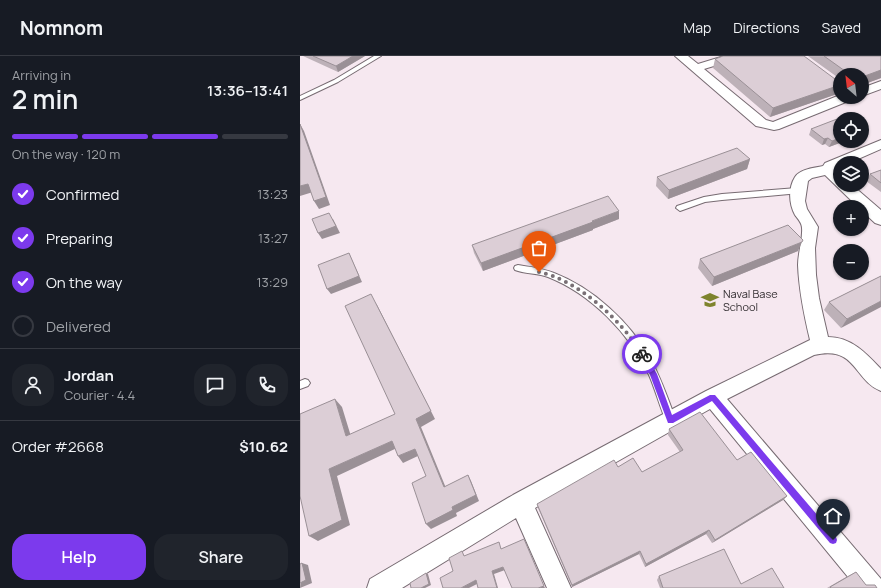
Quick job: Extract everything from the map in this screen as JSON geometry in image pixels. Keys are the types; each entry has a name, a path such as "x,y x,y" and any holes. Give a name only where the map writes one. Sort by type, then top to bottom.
{"street":[{"path":"683,58 698,62 736,56"},
{"path":"698,62 761,123 767,126 774,126 833,103"},
{"path":"869,89 881,85"},
{"path":"820,344 808,292 806,250 810,230 809,224 801,213 797,201 797,191 801,178 808,174 828,170 830,166 881,144"},
{"path":"828,170 833,175"},
{"path":"851,192 881,219"},
{"path":"379,588 521,503 670,420 810,348 820,344 834,344 841,346 851,352 881,382"},
{"path":"713,397 873,588"},
{"path":"521,503 559,588"}],"lane":[{"path":"300,98 336,81 378,56"},
{"path":"680,208 704,200 722,197 797,191"},
{"path":"518,268 550,274 567,282 609,312 640,351 653,374 670,420"}],"building":[{"path":"313,56 353,56 336,66"},
{"path":"723,56 804,56 833,78 833,87 773,108 715,59"},
{"path":"824,56 881,56 881,70 869,74 869,68 841,68"},
{"path":"833,121 833,141 828,138 824,139 811,129"},
{"path":"300,124 326,197 314,201 308,184 300,186"},
{"path":"737,148 750,159 669,190 657,177"},
{"path":"881,170 881,183 870,174"},
{"path":"608,196 619,211 481,263 472,245"},
{"path":"329,213 336,226 318,233 312,219"},
{"path":"788,225 803,240 802,242 714,277 700,259"},
{"path":"349,253 359,276 327,289 318,265"},
{"path":"881,276 881,301 847,319 829,302"},
{"path":"371,294 431,411 416,419 444,487 468,475 476,495 452,507 453,510 426,524 412,483 426,476 415,449 398,456 392,441 329,469 342,520 309,536 300,496 300,414 335,399 346,436 395,414 345,306"},
{"path":"700,412 737,460 751,452 787,496 715,540 709,530 646,564 640,551 572,585 537,504 614,460 618,467 633,458 642,472 683,450 669,429"},
{"path":"524,539 544,586 538,588 512,588 503,567 492,571 497,588 478,588 476,580 461,588 443,588 440,578 453,571 449,558 462,551 464,556 499,542 501,549"},
{"path":"724,549 741,584 772,568 784,588 663,588 659,576"},
{"path":"302,563 306,580 300,583 300,564"},
{"path":"856,572 866,585 875,585 877,588 830,587"},
{"path":"426,573 429,584 421,588 411,588 410,583"}],"way so far":[{"path":"539,272 550,274 567,282 609,312 642,354"}],"place":[{"name":"Naval Base School","path":"710,300"}],"route":[{"path":"642,354 653,374 670,420 713,397 833,540"}]}
